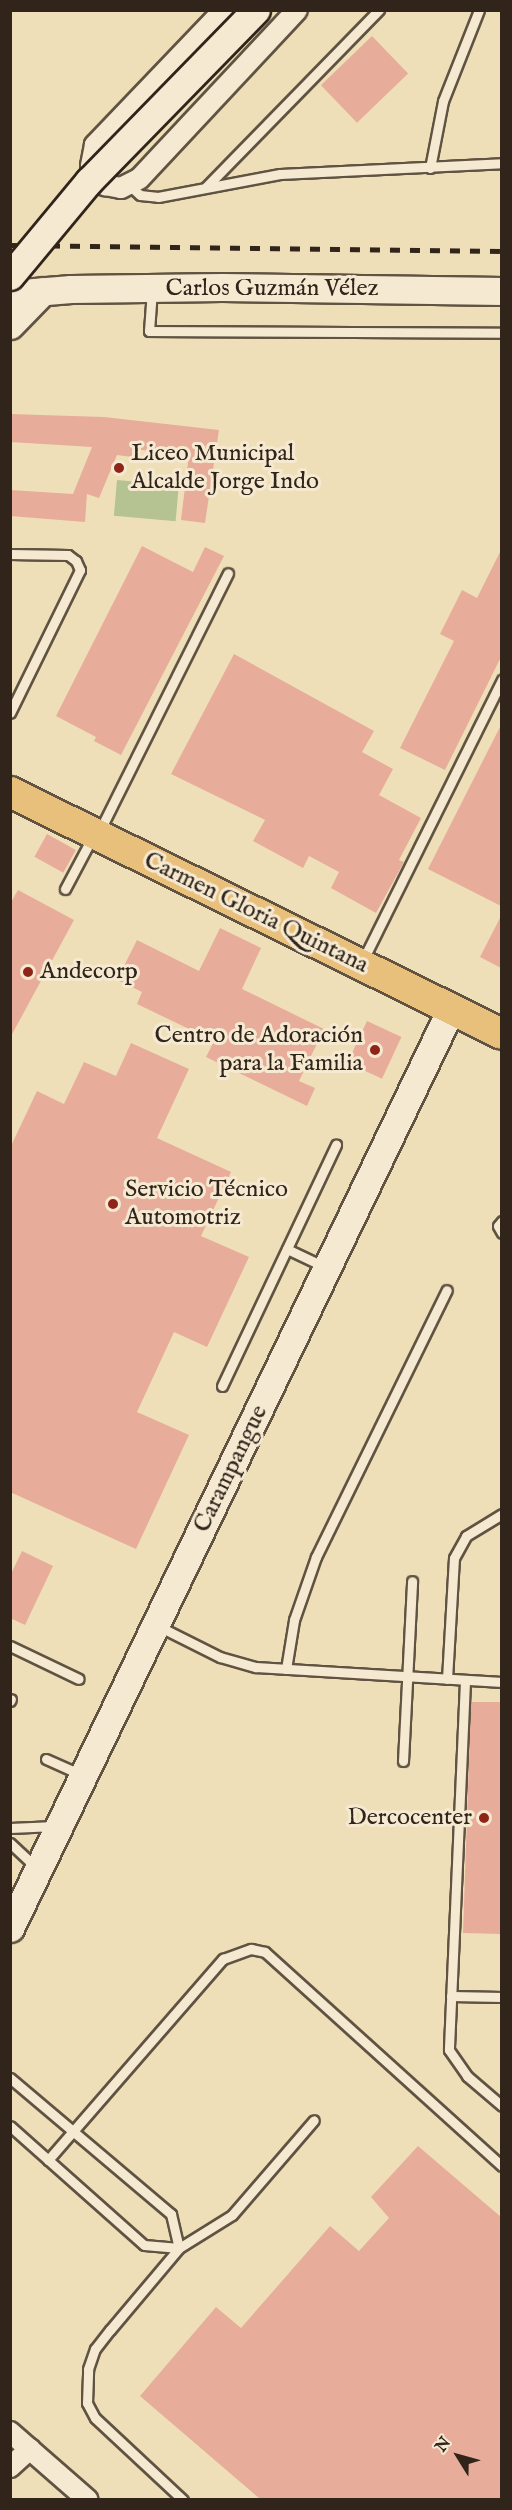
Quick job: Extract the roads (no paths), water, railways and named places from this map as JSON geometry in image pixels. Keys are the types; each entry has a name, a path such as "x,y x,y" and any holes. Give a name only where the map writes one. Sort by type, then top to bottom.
{"main road":[{"name":"Carmen Gloria Quintana","path":"10,792 501,1034"}],"street":[{"path":"224,10 95,145 91,166 98,179 112,188 130,186 297,10"},
{"path":"10,276 89,181 256,10"},
{"name":"Carlos Guzmán Vélez","path":"10,294 152,288 501,291"},
{"path":"10,325 43,291"},
{"name":"Carampangue","path":"10,1928 451,1010"},
{"path":"10,2432 88,2499"},
{"path":"10,2467 30,2449"}],"lane":[{"path":"206,186 379,10"},
{"path":"430,168 442,101 478,10"},
{"path":"130,186 140,195 158,197 206,186 280,174 501,163"},
{"path":"152,288 149,332 501,333"},
{"path":"10,554 68,555 76,561 80,570 10,713"},
{"path":"65,889 96,834 228,573"},
{"path":"361,965 501,680"},
{"path":"222,1386 336,1145"},
{"path":"501,1221 498,1226 501,1233"},
{"path":"287,1249 327,1268"},
{"path":"286,1669 294,1620 314,1562 447,1290"},
{"path":"447,1679 454,1558 466,1536 501,1514"},
{"path":"403,1761 412,1581"},
{"path":"156,1625 220,1657 256,1667 501,1683"},
{"path":"10,1646 79,1679"},
{"path":"465,1681 449,2050 467,2076 501,2106"},
{"path":"46,1759 84,1776"},
{"path":"10,1828 60,1825"},
{"path":"10,1843 39,1869"},
{"path":"48,2160 223,1959 250,1948 265,1952 501,2166"},
{"path":"451,1996 501,1997"},
{"path":"10,2078 171,2214 178,2248"},
{"path":"183,2499 95,2418 87,2403 87,2389 95,2349 178,2248 232,2216 314,2120"},
{"path":"10,2126 144,2245 178,2248"}],"railway":[{"path":"10,245 502,251"}],"place":[{"name":"Liceo Municipal Alcalde Jorge Indo","path":"119,468"},
{"name":"Andecorp","path":"28,972"},
{"name":"Centro de Adoración para la Familia","path":"375,1050"},
{"name":"Servicio Técnico Automotriz","path":"113,1204"},
{"name":"Dercocenter","path":"484,1818"}]}
